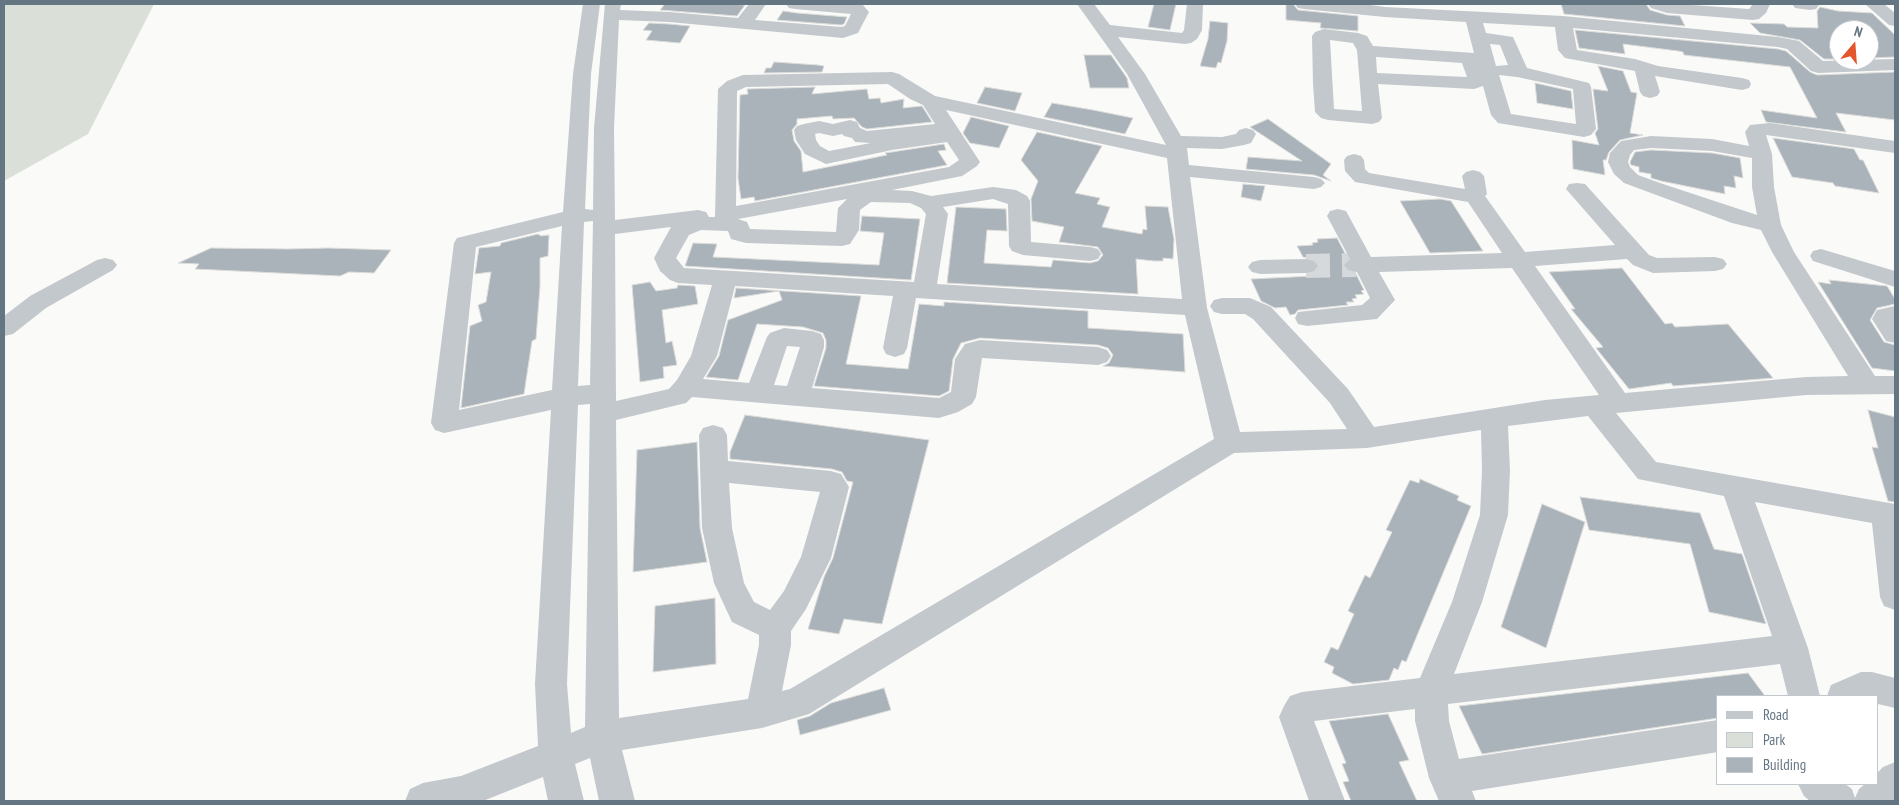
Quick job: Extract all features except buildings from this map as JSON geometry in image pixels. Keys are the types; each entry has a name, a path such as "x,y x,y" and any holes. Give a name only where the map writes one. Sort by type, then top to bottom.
{"street":[{"path":"742,24 758,4"},
{"path":"605,8 669,17 843,33 852,29 860,12 857,9 800,4"},
{"path":"1086,4 1136,74 1177,155 1195,308 1229,443"},
{"path":"1105,30 1185,39 1191,35 1193,30 1195,4"},
{"path":"1304,4 1360,7 1400,26 1473,17 1563,21 1778,42 1793,45 1818,67 1895,65"},
{"path":"1574,4 1586,23"},
{"path":"1657,4 1667,8 1754,15 1760,9 1761,4"},
{"path":"1874,4 1895,21"},
{"path":"1360,7 1373,44 1401,48 1400,26"},
{"path":"605,8 608,68 604,128 602,737 617,801"},
{"path":"566,801 556,755 551,684 573,216 582,69 605,8"},
{"path":"1368,78 1474,83 1478,81 1480,62 1478,37 1473,17"},
{"path":"1563,21 1575,56 1583,79 1579,81 1554,76 1551,51 1556,49 1575,56 1742,84"},
{"path":"1324,34 1358,38 1366,50 1372,118 1328,114 1325,112 1321,36 1324,34"},
{"path":"1478,37 1507,41 1520,70 1518,72"},
{"path":"1366,50 1480,62 1580,85 1582,87 1586,129 1584,132 1504,119 1480,62"},
{"path":"582,69 608,68"},
{"path":"1644,68 1650,92"},
{"path":"725,214 728,89 743,81 892,78 930,102 1026,120 1177,155 1314,182"},
{"path":"726,278 704,356 686,387 677,396 603,404 565,397 444,423 465,243 573,216 604,221 725,214 955,172 970,162 930,102"},
{"path":"850,126 851,132 858,133 862,138 950,132 826,158 812,150 806,140 804,130 819,127 833,130 850,126"},
{"path":"1867,385 1782,252 1770,225 1763,187 1762,154 1754,132 1757,129 1895,147"},
{"path":"1177,155 1244,139 1246,134"},
{"path":"1762,154 1712,145 1651,142 1628,145 1620,153 1618,162 1621,170 1631,179 1652,188 1740,218 1770,225"},
{"path":"1354,160 1356,174 1362,178 1473,186 1648,471 1890,515 1895,596"},
{"path":"1577,190 1641,260 1653,266 1715,264"},
{"path":"1090,254 1031,250 1020,246 1019,201 1008,195 993,194 929,203 912,197 871,196 862,198 849,208 848,230 842,239 746,236 739,234 739,227 730,224 698,224 680,230 666,258 668,266 678,275 1195,308"},
{"path":"895,348 915,290 937,214 929,203"},
{"path":"1307,318 1368,313 1383,300 1360,265 1338,216"},
{"path":"1360,265 1518,260 1632,251"},
{"path":"1821,256 1895,279"},
{"path":"4,328 38,302 105,265"},
{"path":"1260,267 1306,266"},
{"path":"1222,306 1250,306 1262,313 1339,396 1366,438"},
{"path":"1895,314 1886,316 1884,319 1895,335"},
{"path":"758,393 779,339 784,337 804,338 812,340 812,346 796,397"},
{"path":"686,387 939,408 963,397 968,359 974,350 980,348 1098,356"},
{"path":"423,801 461,793 602,737 762,712 797,703 1229,443 1366,438 1545,410 1806,386 1895,385"},
{"path":"1494,418 1496,470 1494,515 1467,602 1431,690 1432,721 1452,790 1716,736"},
{"path":"713,436 717,528 729,584 743,612 775,628"},
{"path":"714,471 831,482 835,487 816,558 795,600 775,628 775,645 762,712"},
{"path":"1735,486 1792,648 1804,695"},
{"path":"1327,801 1296,717 1302,708 1431,690 1792,648"},
{"path":"1845,695 1861,687 1872,687 1895,693"},
{"path":"1872,801 1895,779"},
{"path":"1817,785 1839,801"}],"green space":[{"path":"4,4 154,4 88,134 4,181"}],"tunnel":[{"path":"1306,266 1356,265"}]}
